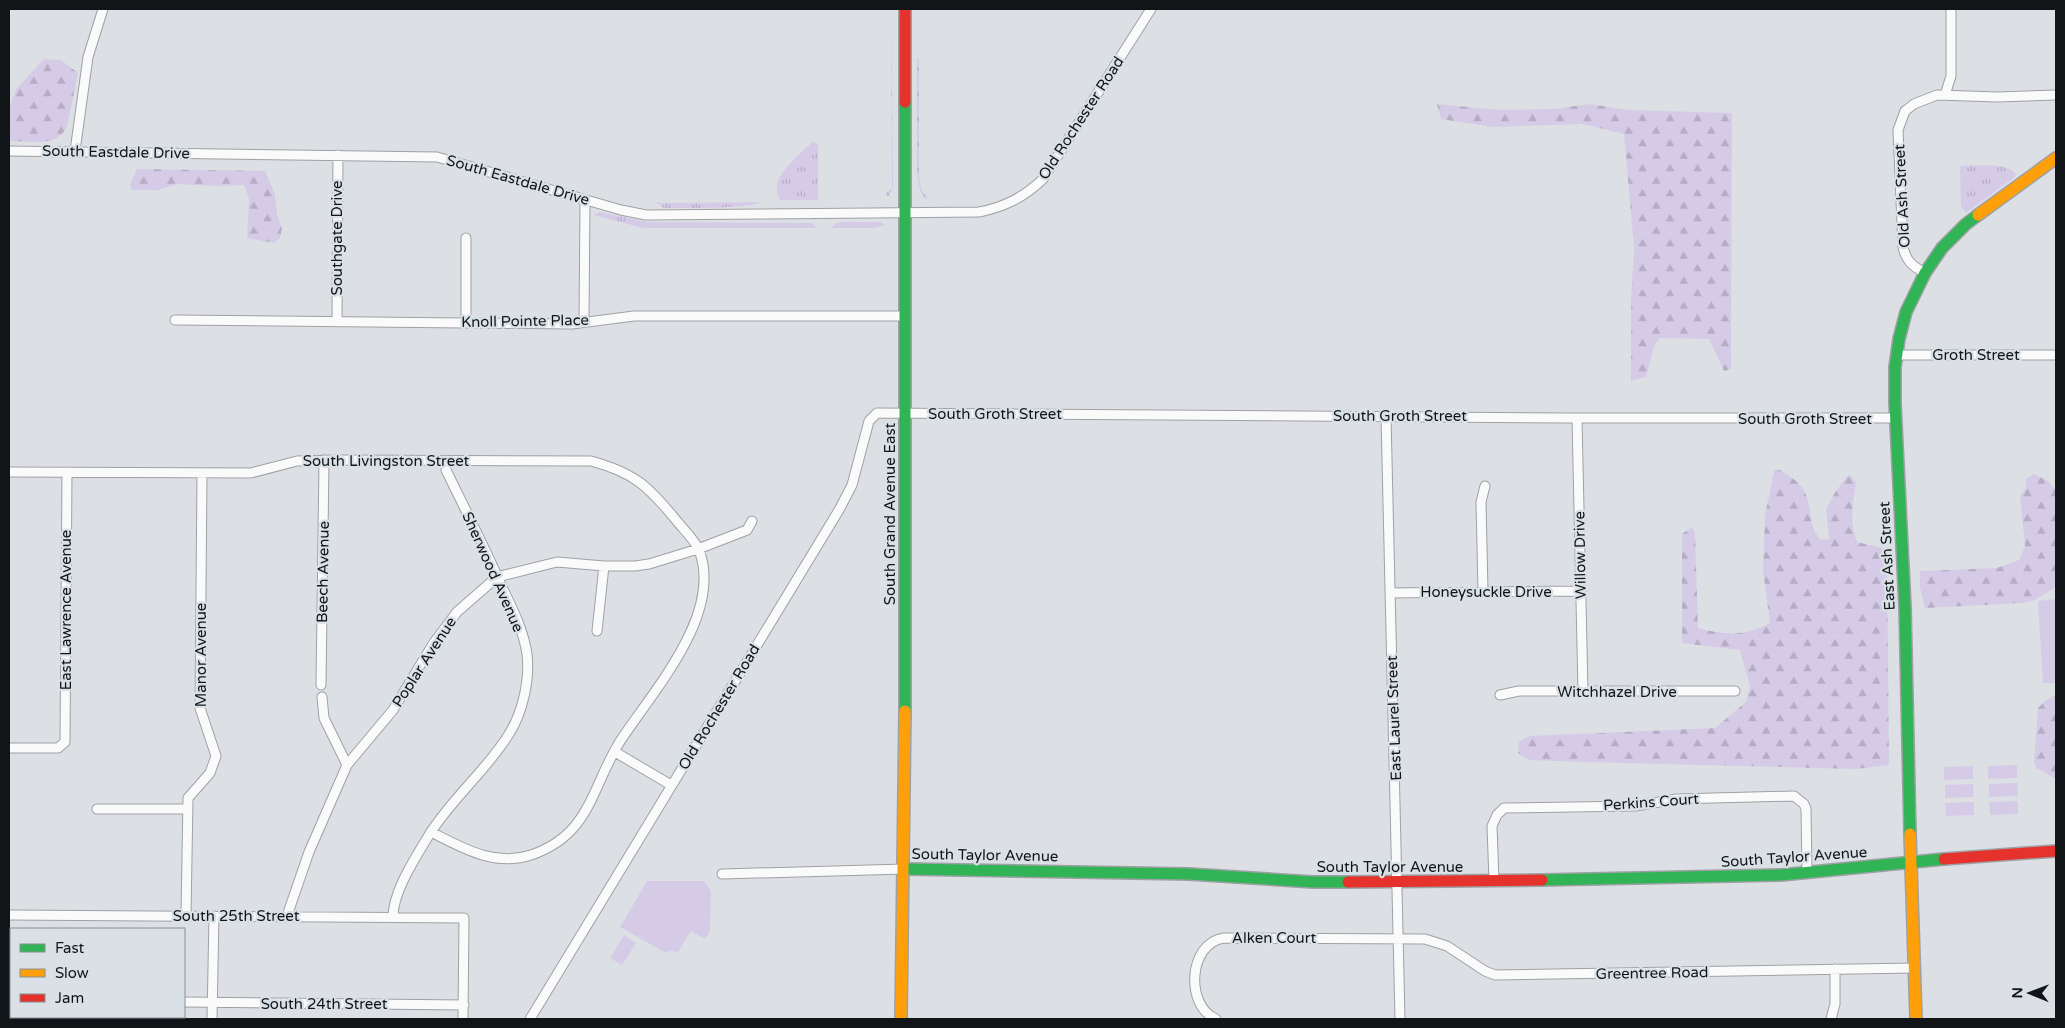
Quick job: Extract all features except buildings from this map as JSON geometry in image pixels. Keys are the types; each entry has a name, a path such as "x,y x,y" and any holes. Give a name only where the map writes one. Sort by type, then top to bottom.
{"street":[{"path":"75,151 88,57 103,9"},
{"name":"South Grand Avenue East","path":"901,1019 905,869 905,9"},
{"name":"Old Rochester Road","path":"905,213 979,212 1002,207 1027,193 1043,179 1052,166 1151,9"},
{"path":"1951,9 1951,76 1945,95 1979,97 2056,95"},
{"name":"Old Ash Street","path":"1925,274 1911,265 1905,257 1898,130 1905,111 1924,100 1937,95 1945,95"},
{"name":"South Eastdale Drive","path":"9,151 420,156 443,158 585,200 646,215 905,213"},
{"name":"Southgate Drive","path":"337,322 338,155"},
{"name":"East Ash Street","path":"1916,1019 1910,863 1905,607 1895,418 1894,380 1896,355 1906,312 1925,274 1942,248 1966,224 2056,158"},
{"path":"584,322 585,200"},
{"path":"466,238 466,322"},
{"name":"Knoll Pointe Place","path":"175,320 572,324 628,316 905,316"},
{"name":"Groth Street","path":"1896,355 2056,355"},
{"name":"Old Rochester Road","path":"530,1019 839,510 852,485 869,421 877,413 905,413"},
{"name":"South Groth Street","path":"905,413 1577,418 1895,418"},
{"name":"East Laurel Street","path":"1386,416 1400,1019"},
{"name":"Willow Drive","path":"1577,418 1583,692"},
{"name":"South Livingston Street","path":"9,472 251,473 297,461 324,460 591,461 626,473 649,488 660,499 698,549"},
{"name":"Beech Avenue","path":"321,684 324,460"},
{"name":"Sherwood Avenue","path":"393,917 393,908 402,885 431,832 448,806 510,733 524,694 527,655 518,620 446,470 446,461"},
{"name":"East Lawrence Avenue","path":"9,748 58,748 62,746 66,736 67,472"},
{"name":"Manor Avenue","path":"186,916 188,798 210,773 216,756 200,708 202,473"},
{"path":"1483,591 1481,502 1485,486"},
{"name":"Poplar Avenue","path":"288,916 288,910 309,852 347,765 393,710 433,644 457,612 497,577 557,562 604,566 649,564 698,549 747,530 752,521"},
{"path":"431,832 464,850 479,855 508,858 538,852 556,843 577,826 590,805 614,752 676,659 698,612 703,581 703,567 698,549"},
{"path":"597,631 604,566"},
{"name":"Honeysuckle Drive","path":"1390,593 1581,591"},
{"name":"Witchhazel Drive","path":"1500,694 1519,691 1736,691"},
{"path":"322,697 324,718 347,765"},
{"path":"614,752 671,785"},
{"name":"Perkins Court","path":"1494,881 1492,826 1499,807 1636,806 1676,799 1794,796 1807,801 1808,873"},
{"path":"96,809 187,809"},
{"name":"South Taylor Avenue","path":"722,874 905,869 1189,874 1313,882 1748,877 1808,873 1985,855 2056,851"},
{"name":"South 25th Street","path":"9,914 464,918 464,1005"},
{"path":"212,1019 214,916"},
{"name":"Alken Court","path":"1216,1019 1209,1016 1201,1008 1196,989 1196,967 1200,953 1214,940 1234,937 1398,938"},
{"name":"Greentree Road","path":"1398,938 1424,939 1442,944 1489,974 1495,975 1915,968"},
{"path":"1831,1019 1835,1004 1835,969"},
{"name":"South 24th Street","path":"185,1002 464,1005"},
{"path":"464,1005 464,1019"}],"green space":[{"path":"891,9 893,188 888,197 885,194 892,188"},
{"path":"919,57 919,177 922,192 928,197 925,199 920,190 917,173 917,59"},
{"path":"44,59 61,60 78,73 67,127 62,134 49,141 9,141 9,108 17,88"},
{"path":"1437,104 1500,110 1554,109 1590,104 1627,110 1732,113 1731,369 1724,371 1709,339 1660,338 1654,346 1646,377 1631,381 1631,300 1634,247 1624,134 1583,124 1493,127 1441,119"},
{"path":"813,141 818,145 818,200 780,200 777,191 781,175 793,160"},
{"path":"1960,166 1998,166 2012,170 2016,174 2015,177 1966,213 1961,206"},
{"path":"137,169 265,171 275,194 277,215 282,228 280,238 274,243 247,238 249,199 244,185 177,184 158,190 132,190 130,184"},
{"path":"655,202 761,202 733,207 664,208"},
{"path":"600,212 648,222 809,223 814,224 817,228 643,228 593,215"},
{"path":"840,222 880,222 885,225 875,228 832,228"},
{"path":"1780,470 1802,487 1808,501 1814,529 1821,540 1829,539 1826,509 1836,491 1849,474 1856,482 1852,520 1857,542 1887,549 1889,765 1856,769 1583,762 1529,760 1518,753 1519,742 1529,736 1715,728 1746,702 1750,686 1740,650 1682,643 1682,534 1692,527 1695,533 1698,628 1726,633 1743,633 1761,628 1770,623 1763,570 1765,516 1774,471"},
{"path":"2034,474 2048,481 2056,491 2056,587 2035,600 2022,603 1925,608 1920,587 1920,571 1997,568 2019,560 2025,546 2020,496 2026,488 2026,479"},
{"path":"2056,599 2056,683 2043,683 2038,601"},
{"path":"2056,695 2056,779 2036,768 2034,761 2038,708 2046,700"},
{"path":"2017,765 2017,778 1988,779 1988,766"},
{"path":"1973,766 1973,779 1944,780 1944,767"},
{"path":"2017,783 2018,796 1989,797 1989,784"},
{"path":"1973,784 1974,797 1945,798 1945,785"},
{"path":"2018,801 2018,814 1990,815 1989,802"},
{"path":"1974,802 1974,815 1946,816 1945,803"},
{"path":"647,881 704,881 711,891 710,931 705,939 691,931 678,952 670,951 666,953 620,927"},
{"path":"624,935 636,943 622,965 610,958"}],"traffic: fast":[{"path":"905,102 905,711"},
{"path":"1910,834 1905,607 1895,404 1895,367 1899,339 1906,312 1925,273 1942,248 1978,215"},
{"path":"1542,880 1781,875 1944,859"},
{"path":"905,869 1189,874 1313,882 1348,882"}],"traffic: slow":[{"path":"1978,215 2056,158"},
{"path":"901,1019 905,711"},
{"path":"1910,834 1916,1019"}],"traffic: jam":[{"path":"905,9 905,102"},
{"path":"1944,859 2056,851"},
{"path":"1348,882 1542,880"}]}
